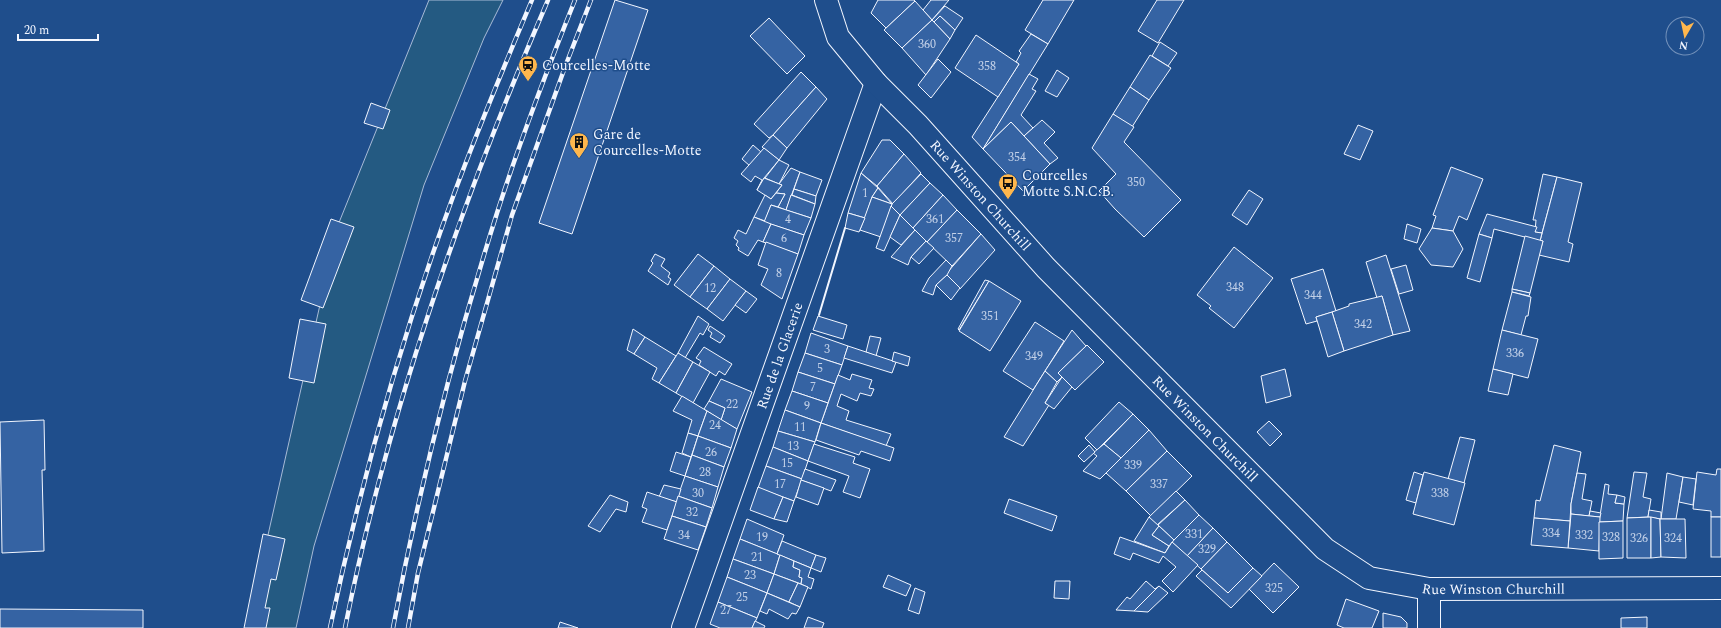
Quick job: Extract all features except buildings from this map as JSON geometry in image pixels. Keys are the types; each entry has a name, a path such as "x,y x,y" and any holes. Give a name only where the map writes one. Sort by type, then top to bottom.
{"main road":[{"name":"Rue Winston Churchill","path":"826,0 838,38 876,83 918,125 1046,268 1324,549 1369,578 1429,589 1721,588"},
{"name":"Rue de la Glacerie","path":"684,628 876,83"},
{"path":"1429,589 1429,628"}],"shaded area":[{"path":"429,0 503,0 484,38 424,185 314,546 296,628 247,628 338,225"}],"railway":[{"path":"330,628 369,463 417,301 463,170 532,0"},
{"path":"345,628 362,547 383,467 405,388 430,309 486,153 548,0"},
{"path":"393,628 426,471 452,367 481,264 515,159 575,0"},
{"path":"408,628 418,573 465,381 512,215 565,67 591,0"}],"wall":[{"path":"819,315 845,228"}],"place":[{"name":"Courcelles-Motte","path":"528,82"},
{"name":"Gare de Courcelles-Motte","path":"579,159"},
{"name":"Courcelles Motte S.N.C.B.","path":"1008,200"}]}
